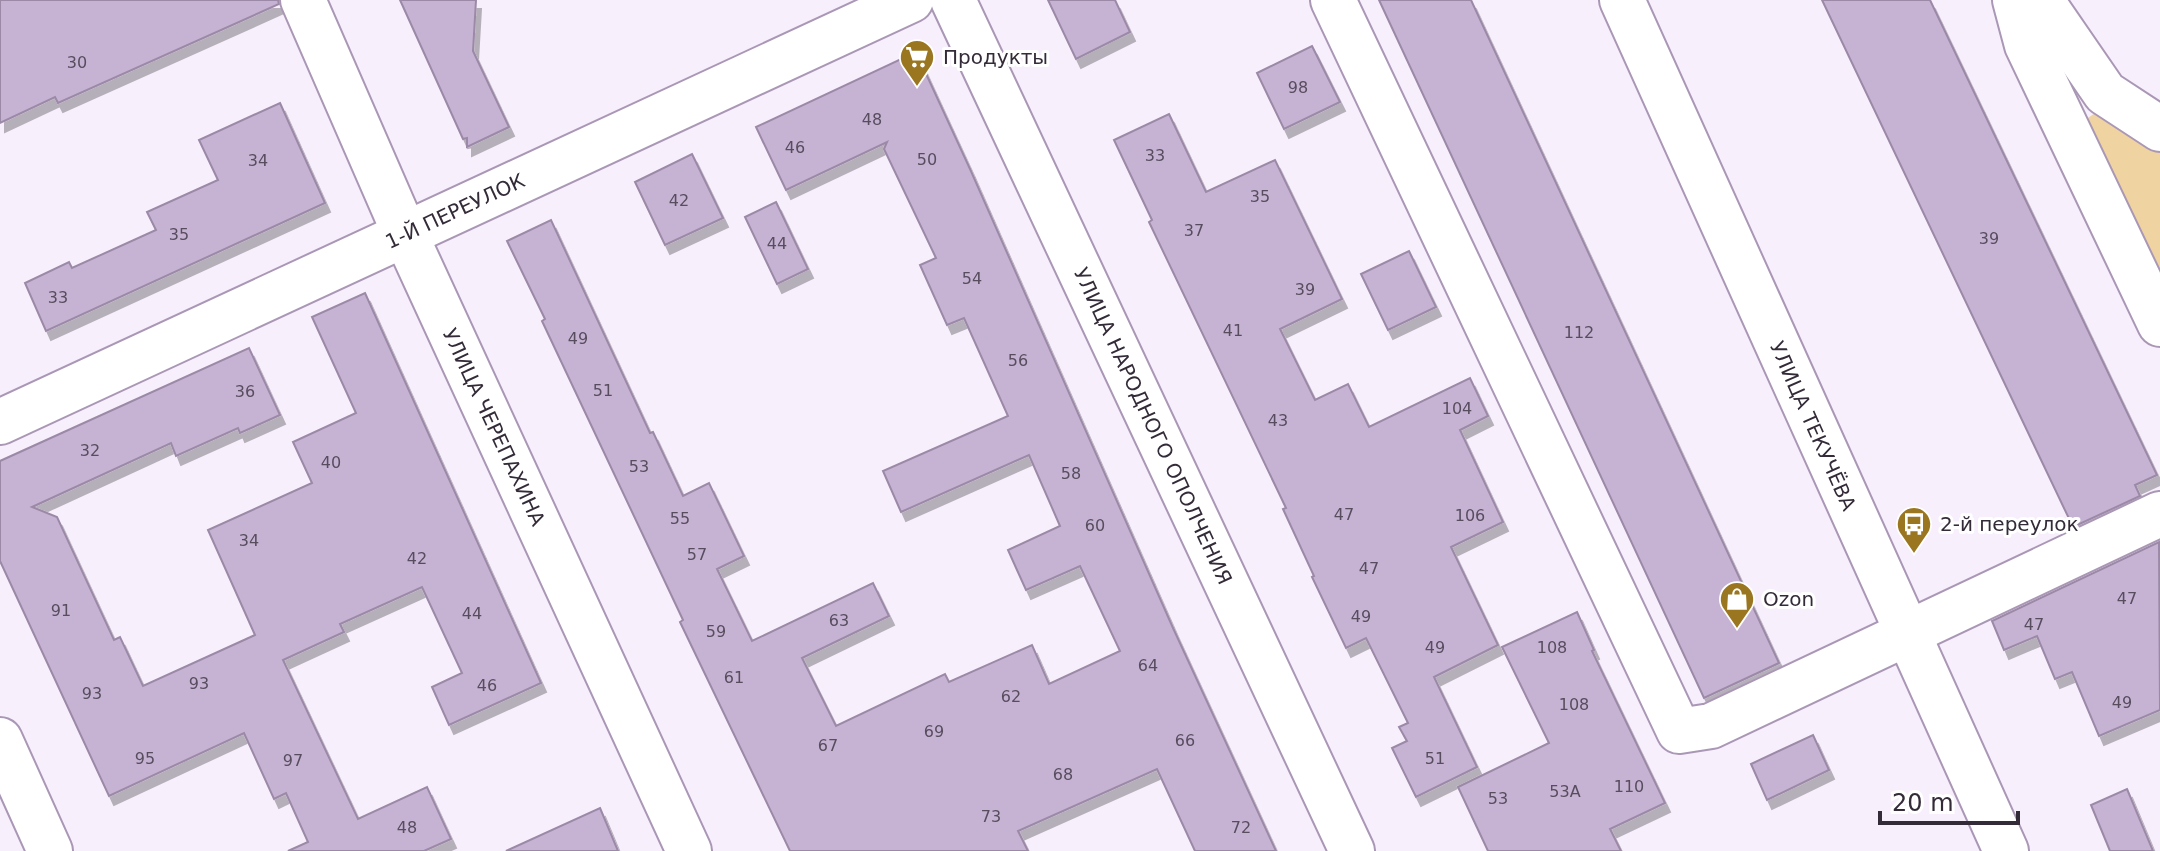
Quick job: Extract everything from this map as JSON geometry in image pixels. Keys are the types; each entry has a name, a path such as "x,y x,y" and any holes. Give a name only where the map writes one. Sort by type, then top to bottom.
{"street":[{"name":"УЛИЦА ЧЕРЕПАХИНА","path":"303,0 405,234 689,851"},
{"name":"1-Й ПЕРЕУЛОК","path":"0,422 911,0"},
{"name":"УЛИЦА НАРОДНОГО ОПОЛЧЕНИЯ","path":"953,0 1352,851"},
{"path":"1333,0 1679,731 1711,726 2160,514"},
{"path":"2015,0 2027,45 2160,324"},
{"path":"2041,0 2105,93 2160,129"},
{"name":"УЛИЦА ТЕКУЧЁВА","path":"1626,2 1906,635 2006,851"},
{"path":"0,740 50,851"}],"shaded area":[{"path":"2095,113 2160,146 2160,284 2081,123"}],"building":[{"path":"0,0 278,0 279,4 58,103 55,97 0,123"},
{"path":"400,0 476,0 473,51 509,127 467,147 467,138 463,139"},
{"path":"1048,0 1115,0 1130,32 1076,59"},
{"path":"1379,0 1471,0 1779,663 1704,698"},
{"path":"1822,0 1930,0 2157,475 2135,485 2140,496 2073,527"},
{"path":"1312,46 1340,102 1284,129 1257,73"},
{"path":"916,52 1276,851 1195,851 1157,769 1018,831 1028,851 790,851 680,622 683,620 542,321 545,319 507,241 551,220 650,433 653,432 683,496 709,483 744,556 717,569 752,641 873,583 889,616 802,658 836,726 945,674 949,682 1032,645 1049,684 1120,651 1080,566 1026,590 1008,550 1060,526 1029,455 901,512 883,471 1008,416 964,318 947,325 920,265 936,258 884,149 887,142 786,190 756,127"},
{"path":"280,103 325,203 46,331 25,283 69,262 72,268 156,230 147,212 218,180 199,140"},
{"path":"1169,114 1206,192 1275,160 1342,299 1280,329 1315,400 1348,384 1369,427 1470,378 1488,416 1460,430 1503,522 1451,547 1498,645 1434,677 1477,767 1416,797 1392,748 1407,741 1399,727 1408,723 1366,638 1346,648 1312,577 1283,509 1286,508 1149,222 1152,220 1114,140"},
{"path":"692,154 723,218 665,245 635,182"},
{"path":"776,202 808,269 777,284 745,217"},
{"path":"1409,251 1436,307 1388,330 1361,274"},
{"path":"365,293 541,683 449,725 432,687 462,673 422,587 340,624 344,632 283,660 358,819 427,787 451,839 424,851 288,851 308,842 286,793 274,799 244,733 109,796 0,561 0,461 249,348 280,415 240,433 238,428 176,456 171,443 32,507 57,517 114,640 120,637 143,686 255,635 208,530 312,483 293,442 356,413 312,317"},
{"path":"2159,542 2160,710 2099,736 2072,672 2055,679 2037,636 2004,650 1992,621"},
{"path":"1577,612 1592,651 1665,803 1610,829 1621,851 1488,851 1458,787 1549,743 1502,647"},
{"path":"1813,735 1829,770 1767,800 1751,764"},
{"path":"2127,789 2153,851 2110,851 2091,805"},
{"path":"600,808 618,851 506,851"}],"place":[{"name":"Продукты","path":"917,88"},
{"name":"2-й переулок","path":"1914,555"},
{"name":"Ozon","path":"1737,630"}]}
